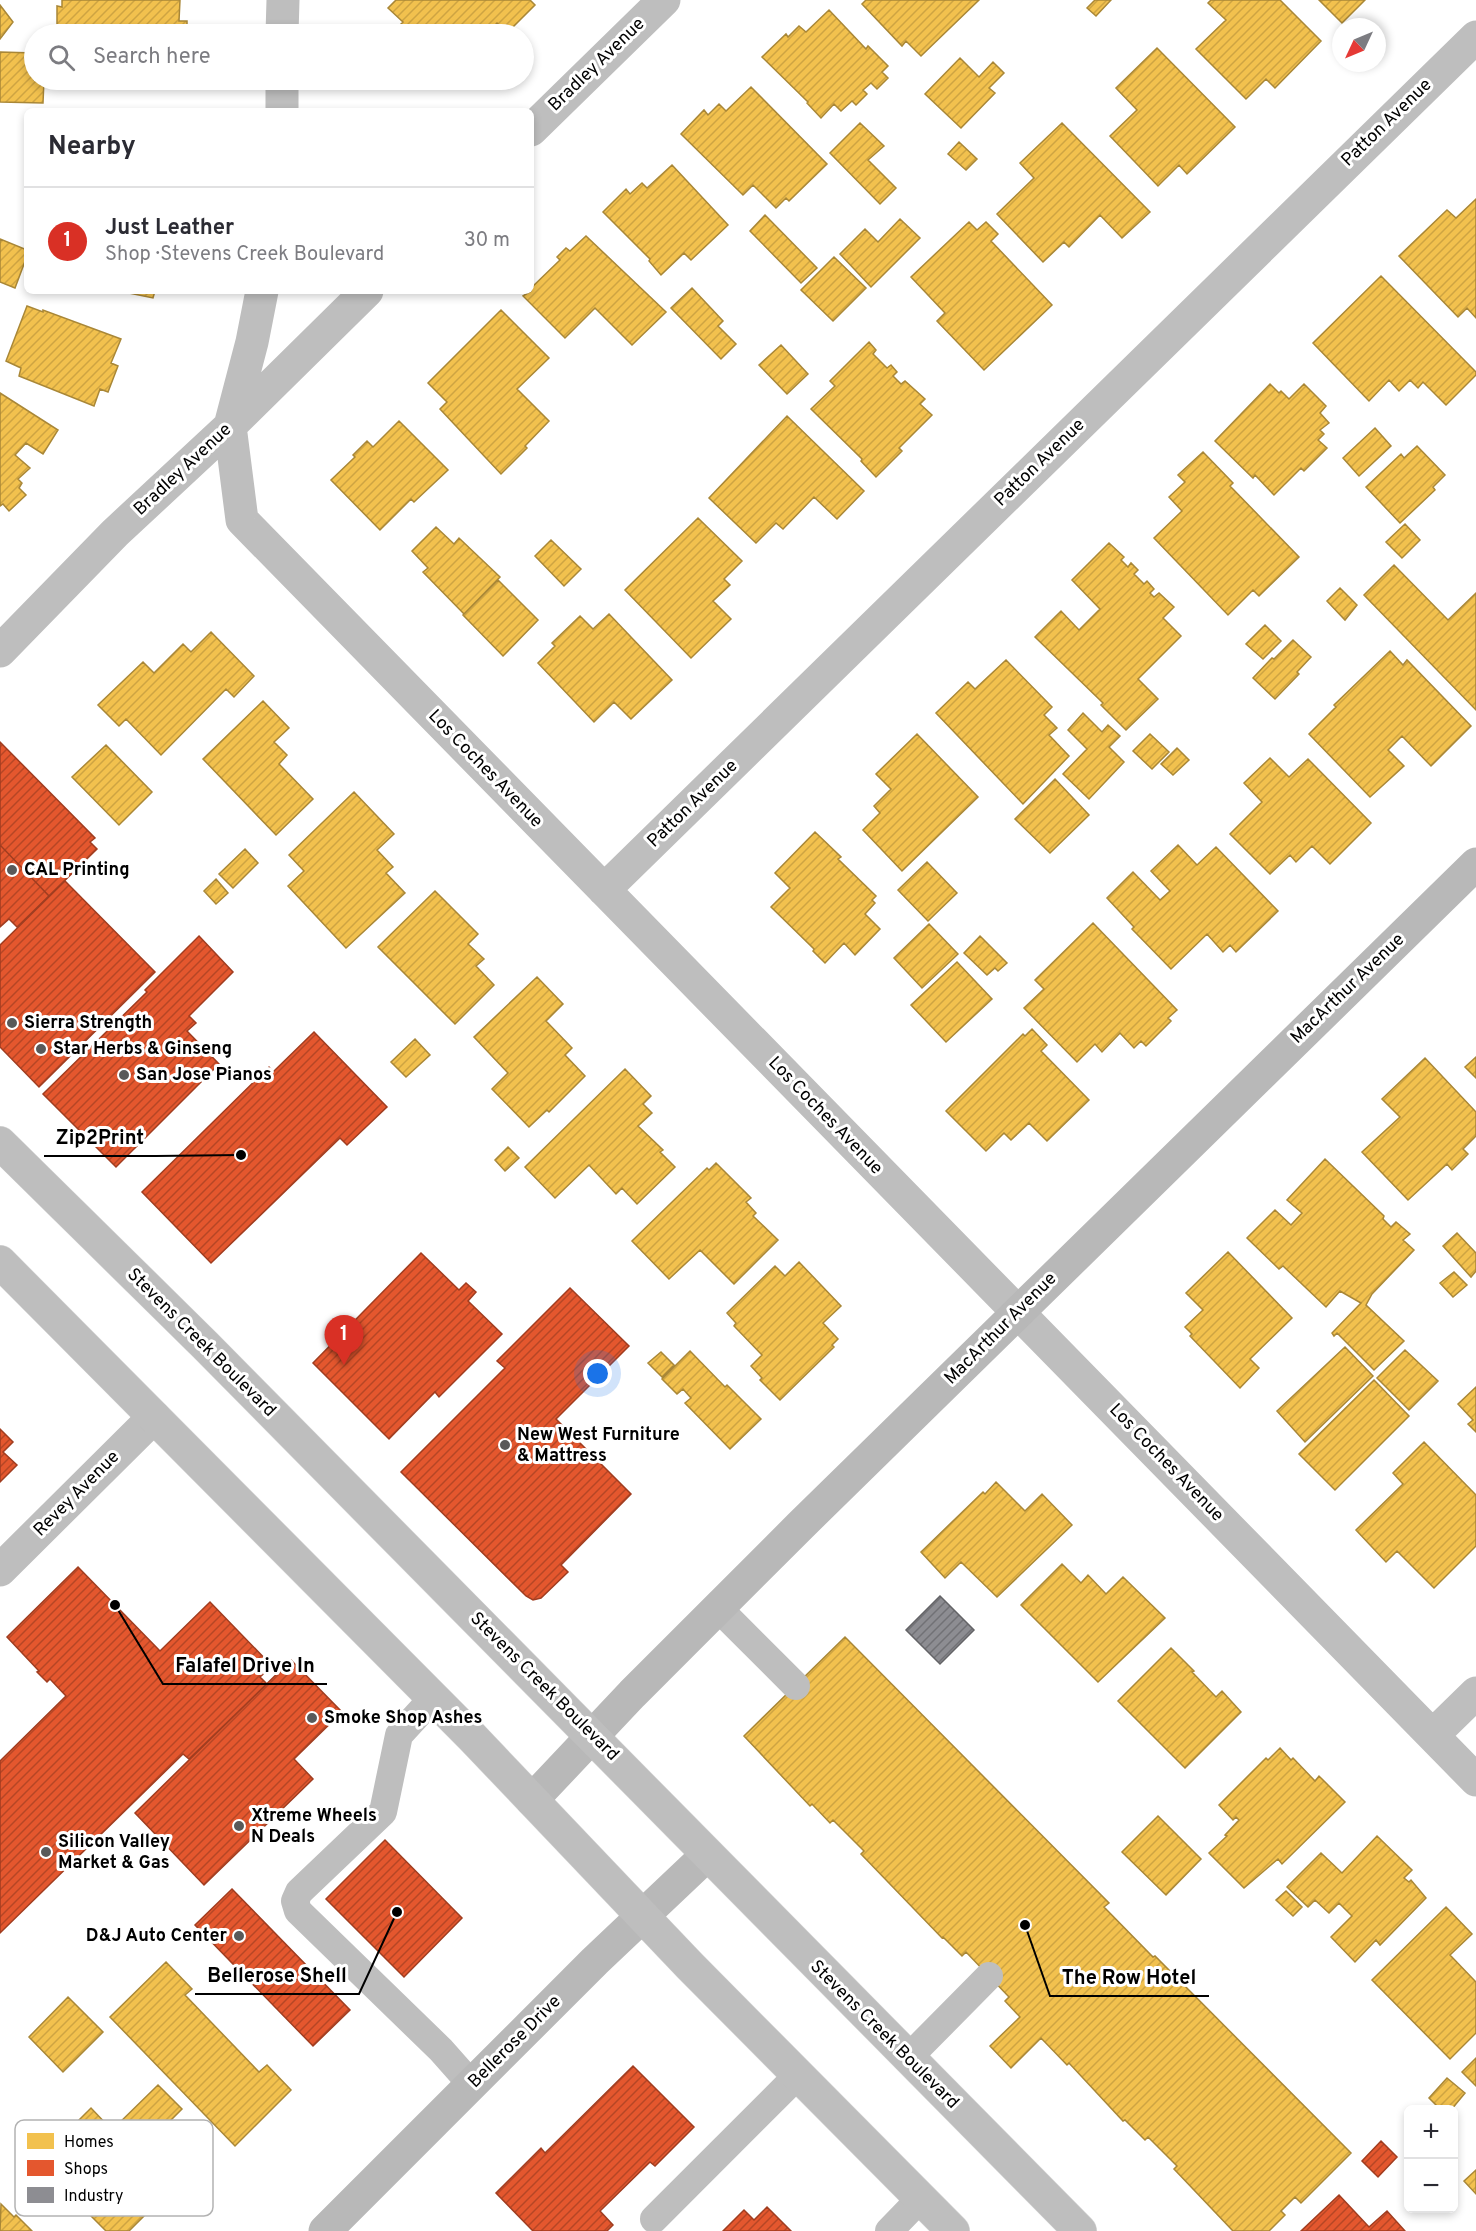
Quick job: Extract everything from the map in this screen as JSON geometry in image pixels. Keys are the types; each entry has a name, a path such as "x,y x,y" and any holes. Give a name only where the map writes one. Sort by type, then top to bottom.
{"street":[{"path":"282,24 283,0"},
{"name":"Bradley Avenue","path":"534,127 664,0"},
{"name":"Patton Avenue","path":"604,890 1476,37"},
{"path":"282,90 282,108"},
{"path":"230,426 252,342 261,294"},
{"name":"Bradley Avenue","path":"0,651 115,533 230,426 364,294"},
{"name":"Los Coches Avenue","path":"230,426 242,520 1476,1780"},
{"name":"MacArthur Avenue","path":"532,1800 718,1608 1476,864"},
{"name":"Stevens Creek Boulevard","path":"2,1146 205,1345 592,1736 907,2059 1080,2231"},
{"path":"0,1262 433,1698 953,2231"},
{"name":"Revey Avenue","path":"0,1570 154,1418"},
{"path":"1433,1735 1476,1693"},
{"name":"Bellerose Drive","path":"325,2231 643,1915 707,1855"}],"lane":[{"path":"718,1608 796,1686"},
{"path":"433,1698 399,1735 384,1812 299,1892 295,1902 298,1911 441,2050 472,2085"},
{"path":"907,2059 989,1976"},
{"path":"654,2219 799,2074"},
{"path":"889,2231 921,2198"}],"building: Homes":[{"path":"62,0 180,0 179,21 187,21 187,24 57,24 57,6 62,7"},
{"path":"396,0 530,0 535,5 516,24 401,24 403,22 388,8"},
{"path":"866,0 979,0 921,56 906,41 902,46 862,4"},
{"path":"1095,0 1111,0 1096,16 1087,8"},
{"path":"1211,0 1280,0 1321,41 1275,88 1266,79 1246,99 1196,49 1226,20 1208,3"},
{"path":"1319,0 1365,0 1347,18 1337,18"},
{"path":"0,5 13,22 0,39"},
{"path":"829,10 866,49 868,46 888,66 882,72 888,78 877,89 871,83 863,90 867,94 856,105 852,101 841,111 834,104 821,118 762,57 786,34 788,37 799,26 806,32"},
{"path":"1157,48 1235,127 1187,174 1179,165 1158,186 1110,136 1137,110 1116,88"},
{"path":"0,52 24,53 24,90 44,90 43,103 0,102"},
{"path":"960,58 979,77 993,62 1004,73 989,88 995,93 961,128 925,94"},
{"path":"751,87 827,164 789,201 786,198 776,208 753,185 743,195 681,134 704,110 708,115 719,104 726,111"},
{"path":"860,123 884,146 868,160 896,188 880,204 830,153"},
{"path":"1062,123 1150,212 1122,238 1100,215 1069,247 1064,242 1043,262 997,214 1034,178 1020,163"},
{"path":"959,142 977,159 966,170 948,154"},
{"path":"672,165 728,225 691,260 684,253 661,275 649,261 650,259 603,212 626,189 630,194 642,183 647,188"},
{"path":"1476,199 1476,318 1467,308 1458,317 1399,256 1447,210 1456,218"},
{"path":"765,215 817,268 801,283 750,231"},
{"path":"900,219 920,238 871,287 840,254 865,229 878,242"},
{"path":"969,222 977,230 986,222 998,234 991,241 1052,305 984,370 937,321 945,313 911,277"},
{"path":"586,236 666,312 632,345 595,308 565,338 523,296 534,294 534,285 560,260 557,257 566,248 570,251"},
{"path":"0,239 24,249 24,264 15,288 0,282"},
{"path":"834,257 866,288 833,321 801,290"},
{"path":"1381,276 1476,372 1476,375 1446,405 1423,382 1418,388 1410,380 1399,391 1389,380 1369,401 1313,343"},
{"path":"692,288 723,321 718,326 736,344 721,359 671,308"},
{"path":"134,294 154,294 153,298"},
{"path":"27,306 121,339 111,363 118,366 108,392 100,389 94,406 19,376 21,368 6,361"},
{"path":"501,310 549,358 517,389 549,421 525,446 527,448 501,474 440,409 447,402 428,383"},
{"path":"869,342 876,350 873,354 887,368 891,365 897,372 893,376 901,384 905,381 925,399 920,404 932,415 899,448 902,451 876,477 861,461 862,459 811,409 835,386 830,381"},
{"path":"781,345 808,374 787,394 759,365"},
{"path":"1270,384 1289,399 1304,384 1326,406 1320,413 1329,423 1320,430 1324,434 1318,440 1327,448 1304,471 1301,468 1274,495 1255,475 1253,478 1215,441"},
{"path":"0,393 58,430 43,454 26,443 15,455 30,468 18,479 22,483 19,488 26,495 9,511 3,504 0,506"},
{"path":"787,416 864,491 837,519 814,497 783,529 776,523 756,543 709,498"},
{"path":"399,421 448,470 414,502 411,499 380,530 331,480 355,457 353,455 367,441 373,447"},
{"path":"1375,428 1391,446 1359,476 1343,458"},
{"path":"1417,446 1445,475 1433,487 1435,490 1400,523 1366,487 1401,454 1404,458"},
{"path":"1203,452 1233,483 1230,486 1299,557 1259,596 1253,590 1228,615 1154,538 1182,511 1169,497 1185,482 1178,475"},
{"path":"698,518 742,561 724,579 730,585 713,601 731,619 691,658 625,590"},
{"path":"1405,524 1420,540 1402,558 1386,542"},
{"path":"436,527 454,544 459,538 500,577 464,614 423,572 428,568 412,551"},
{"path":"551,540 581,569 564,586 535,556"},
{"path":"1109,543 1124,557 1121,560 1128,567 1131,563 1138,570 1134,574 1144,584 1147,581 1154,589 1150,593 1154,597 1159,593 1174,607 1163,618 1181,636 1138,679 1158,699 1126,730 1101,705 1103,703 1035,637 1061,611 1079,630 1100,609 1072,580"},
{"path":"1394,565 1448,620 1476,593 1476,710 1364,595"},
{"path":"498,580 538,620 503,656 463,615"},
{"path":"1340,588 1357,605 1345,620 1327,601"},
{"path":"609,614 672,680 631,719 614,702 594,722 538,663 555,646 552,643 580,616 593,629"},
{"path":"1265,625 1281,641 1263,659 1246,644"},
{"path":"211,632 254,676 234,697 226,689 161,755 126,719 119,726 98,705 143,662 154,673 183,644 191,652"},
{"path":"1293,640 1311,657 1297,672 1299,674 1275,699 1253,678"},
{"path":"1390,651 1403,665 1407,660 1471,726 1431,766 1402,736 1388,750 1404,766 1370,797 1309,734 1336,707 1334,705"},
{"path":"1006,660 1052,707 1044,715 1057,728 1049,735 1069,756 1023,804 936,713 968,682 975,689"},
{"path":"263,701 289,728 274,742 287,755 279,764 313,799 276,835 203,759"},
{"path":"1083,713 1102,732 1108,725 1120,736 1109,747 1124,762 1089,799 1063,774 1087,749 1068,730"},
{"path":"917,734 978,797 902,871 863,830 880,813 874,806 891,789 876,774"},
{"path":"1150,734 1169,752 1152,769 1133,751"},
{"path":"106,745 152,792 119,825 72,777"},
{"path":"1177,748 1189,760 1173,775 1161,764"},
{"path":"1270,758 1289,777 1308,759 1371,823 1330,864 1312,846 1296,862 1290,855 1270,874 1230,834 1262,802 1244,783"},
{"path":"1055,779 1089,815 1050,853 1015,819"},
{"path":"354,792 394,834 377,850 393,867 386,873 405,893 346,948 288,886 304,871 289,855"},
{"path":"815,832 841,857 838,859 876,896 872,900 875,903 865,914 880,929 855,955 844,943 825,963 771,907 790,888 775,873"},
{"path":"1178,845 1197,865 1216,847 1278,911 1236,952 1230,945 1223,952 1207,934 1171,969 1132,929 1134,927 1107,898 1133,872 1160,900 1170,891 1151,871"},
{"path":"245,849 258,863 233,888 219,874"},
{"path":"927,862 957,893 928,921 898,890"},
{"path":"216,879 228,893 216,904 204,891"},
{"path":"435,891 478,934 468,944 484,959 476,966 494,985 455,1024 378,947"},
{"path":"1093,923 1177,1010 1168,1018 1171,1021 1146,1046 1141,1041 1134,1048 1120,1033 1102,1052 1095,1044 1077,1062 1024,1008 1044,989 1035,980"},
{"path":"929,924 958,954 922,988 894,958"},
{"path":"980,936 1007,963 998,971 995,968 987,975 964,953"},
{"path":"957,962 992,999 946,1042 911,1005"},
{"path":"537,977 563,1004 546,1021 572,1048 565,1055 585,1076 549,1112 547,1110 529,1127 492,1089 508,1073 474,1037"},
{"path":"1032,1029 1047,1045 1041,1051 1089,1100 1047,1141 1029,1123 1011,1140 1004,1133 986,1151 946,1111 1023,1034 1025,1036"},
{"path":"415,1039 430,1055 406,1077 391,1062"},
{"path":"1476,1057 1476,1078 1465,1067"},
{"path":"1425,1058 1476,1112 1476,1136 1463,1149 1468,1154 1452,1170 1447,1164 1408,1200 1362,1152 1400,1117 1382,1099"},
{"path":"625,1069 651,1096 643,1104 652,1113 638,1126 663,1150 660,1152 675,1167 637,1204 622,1188 616,1194 589,1165 555,1198 525,1167"},
{"path":"508,1147 519,1158 505,1171 495,1160"},
{"path":"1325,1159 1384,1216 1383,1219 1391,1227 1396,1222 1410,1234 1403,1240 1414,1250 1372,1294 1366,1305 1404,1341 1374,1370 1337,1333 1334,1336 1332,1333 1361,1303 1340,1291 1326,1307 1283,1266 1279,1269 1247,1238 1275,1210 1291,1225 1302,1213 1287,1200"},
{"path":"716,1163 751,1198 746,1202 756,1213 753,1216 778,1240 734,1284 700,1250 669,1279 632,1241 707,1168 709,1170"},
{"path":"1457,1233 1476,1253 1476,1271 1471,1277 1443,1246"},
{"path":"1228,1252 1292,1318 1250,1359 1259,1368 1240,1388 1190,1336 1192,1334 1185,1327 1203,1310 1186,1293"},
{"path":"799,1262 841,1306 823,1323 838,1339 832,1345 834,1347 780,1400 760,1380 762,1378 751,1366 762,1355 734,1326 736,1323 727,1313 775,1266 785,1276"},
{"path":"1454,1272 1467,1285 1453,1297 1440,1283"},
{"path":"1345,1347 1373,1376 1305,1442 1277,1411"},
{"path":"1405,1350 1438,1381 1409,1410 1377,1378"},
{"path":"690,1351 761,1419 730,1449 685,1403 691,1398 683,1389 677,1394 662,1379"},
{"path":"661,1352 674,1365 662,1377 648,1363"},
{"path":"1374,1380 1409,1416 1335,1490 1299,1454"},
{"path":"1476,1387 1476,1432 1468,1424 1473,1420 1458,1404"},
{"path":"1424,1442 1476,1495 1476,1546 1434,1588 1397,1551 1386,1562 1356,1530 1403,1484 1393,1473"},
{"path":"996,1482 1025,1511 1042,1494 1072,1525 997,1597 961,1562 945,1578 921,1552"},
{"path":"1062,1564 1081,1583 1088,1575 1106,1594 1123,1577 1165,1618 1098,1682 1021,1605"},
{"path":"845,1637 1109,1903 1104,1907 1153,1957 1155,1956 1351,2153 1301,2203 1295,2197 1281,2211 1285,2215 1269,2231 1233,2231 1174,2169 1177,2166 1148,2137 1145,2140 1125,2120 1123,2121 1069,2063 1067,2065 1041,2038 1011,2068 990,2046 1020,2017 1005,2001 1009,1997 966,1952 962,1956 942,1938 861,1854 864,1851 833,1820 830,1823 812,1804 810,1806 744,1736"},
{"path":"1171,1648 1216,1697 1222,1691 1241,1712 1185,1768 1118,1701"},
{"path":"1280,1748 1315,1781 1319,1776 1345,1802 1282,1864 1278,1859 1244,1888 1209,1853 1227,1836 1225,1835 1239,1820 1236,1817 1233,1820 1219,1805 1266,1758 1268,1760"},
{"path":"1158,1816 1201,1859 1166,1895 1122,1852"},
{"path":"1377,1836 1412,1870 1404,1878 1409,1882 1411,1880 1426,1898 1380,1945 1376,1940 1355,1962 1331,1937 1352,1916 1339,1903 1329,1913 1315,1900 1308,1907 1287,1887 1321,1853 1342,1873"},
{"path":"1286,1891 1302,1907 1293,1916 1276,1900"},
{"path":"1446,1907 1472,1934 1450,1955 1476,1982 1476,2033 1450,2059 1372,1980"},
{"path":"166,1962 192,1989 185,1995 259,2072 267,2065 291,2090 235,2146 213,2123 213,2120 210,2120 110,2017"},
{"path":"68,1997 103,2032 63,2072 29,2037"},
{"path":"1476,2058 1476,2086 1462,2072"},
{"path":"1447,2078 1465,2093 1455,2105 1436,2105 1429,2098"},
{"path":"158,2085 182,2109 171,2120 122,2120"},
{"path":"91,2108 102,2120 79,2120"},
{"path":"1476,2170 1476,2194 1464,2181"},
{"path":"1,2204 32,2231 0,2231"},
{"path":"91,2216 144,2216 129,2231 106,2231"}],"building: Shops":[{"path":"0,742 95,838 90,842 97,849 49,896 0,845"},
{"name":"CAL Printing","path":"0,845 49,896 17,927 9,919 0,927"},
{"path":"65,881 155,972 39,1087 0,1047 0,945"},
{"path":"199,936 233,972 189,1016 196,1023 187,1031 219,1064 116,1167 43,1094 147,992 145,990"},
{"path":"314,1032 387,1107 347,1145 340,1138 211,1263 142,1192 269,1067 273,1072"},
{"path":"421,1253 459,1290 466,1283 476,1292 468,1301 502,1334 439,1397 435,1392 389,1439 313,1363"},
{"name":"New West Furniture & Mattress","path":"570,1288 629,1346 556,1419 631,1494 561,1565 568,1572 541,1598 533,1600 526,1596 401,1472 505,1368 497,1361"},
{"path":"0,1429 13,1442 3,1452 17,1465 0,1482"},
{"path":"78,1567 160,1651 210,1602 272,1666 260,1677 267,1684 189,1759 183,1754 0,1933 0,1761 66,1696 50,1679 47,1682 37,1672 39,1671 7,1637"},
{"path":"291,1660 342,1712 294,1759 313,1779 204,1885 135,1813"},
{"path":"385,1840 462,1918 404,1977 326,1899"},
{"path":"232,1889 350,2010 313,2046 195,1925"},
{"path":"633,2066 694,2127 655,2166 650,2162 600,2211 613,2225 607,2231 533,2231 496,2193 541,2148 545,2153"},
{"path":"1381,2141 1397,2157 1378,2177 1362,2161"},
{"path":"1339,2195 1369,2227 1387,2211 1405,2231 1301,2231"},
{"path":"767,2207 791,2231 723,2231 744,2210 754,2220"}],"building: Industry":[{"path":"940,1596 974,1630 940,1664 906,1630"}],"place":[{"name":"CAL Printing","path":"12,870"},
{"name":"Sierra Strength","path":"12,1023"},
{"name":"Star Herbs & Ginseng","path":"41,1049"},
{"name":"San Jose Pianos","path":"124,1075"},
{"name":"Zip2Print","path":"241,1155"},
{"name":"Just Leather","path":"344,1365"},
{"name":"New West Furniture & Mattress","path":"505,1445"},
{"name":"Falafel Drive In","path":"115,1605"},
{"name":"Smoke Shop Ashes","path":"312,1718"},
{"name":"Xtreme Wheels N Deals","path":"239,1826"},
{"name":"Silicon Valley Market & Gas","path":"46,1852"},
{"name":"Bellerose Shell","path":"397,1912"},
{"name":"The Row Hotel","path":"1025,1925"},
{"name":"D&J Auto Center","path":"239,1936"}]}
